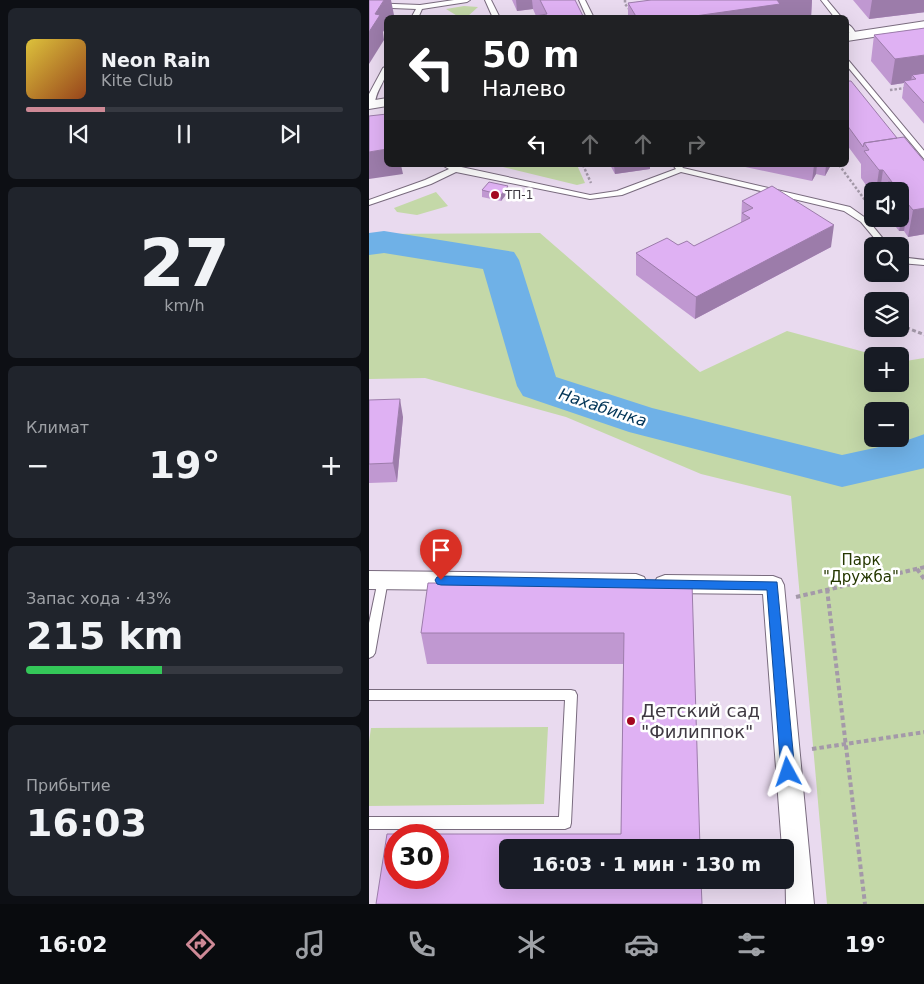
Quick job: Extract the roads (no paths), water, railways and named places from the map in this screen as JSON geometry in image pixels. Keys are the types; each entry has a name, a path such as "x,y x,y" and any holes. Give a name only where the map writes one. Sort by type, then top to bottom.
{"street":[{"path":"849,36 924,25"},
{"path":"849,36 924,36"},
{"path":"370,108 384,103"},
{"path":"370,108 384,112"},
{"path":"376,580 773,594 800,904"}],"lane":[{"path":"369,5 419,7 467,0"},
{"path":"488,0 496,15"},
{"path":"582,0 590,15"},
{"path":"824,0 836,15"},
{"path":"415,15 419,7"},
{"path":"849,64 924,158"},
{"path":"370,108 372,94 384,73"},
{"path":"450,167 590,197 619,193 679,167 847,209 859,214 878,237"},
{"path":"369,203 427,182 455,169"},
{"path":"909,261 924,263"},
{"path":"369,653 376,580"},
{"path":"369,695 571,695 565,824 369,823"}],"waterway":[{"name":"Нахабинка","path":"369,244 384,242 500,260 538,386 645,421 842,471 912,456 925,450"}],"place":[{"name":"ТП-1","path":"495,195"},
{"name":"Детский сад \"Филиппок\"","path":"631,721"}],"park label":[{"name":"Парк \"Дружба\"","path":"861,568"}]}
